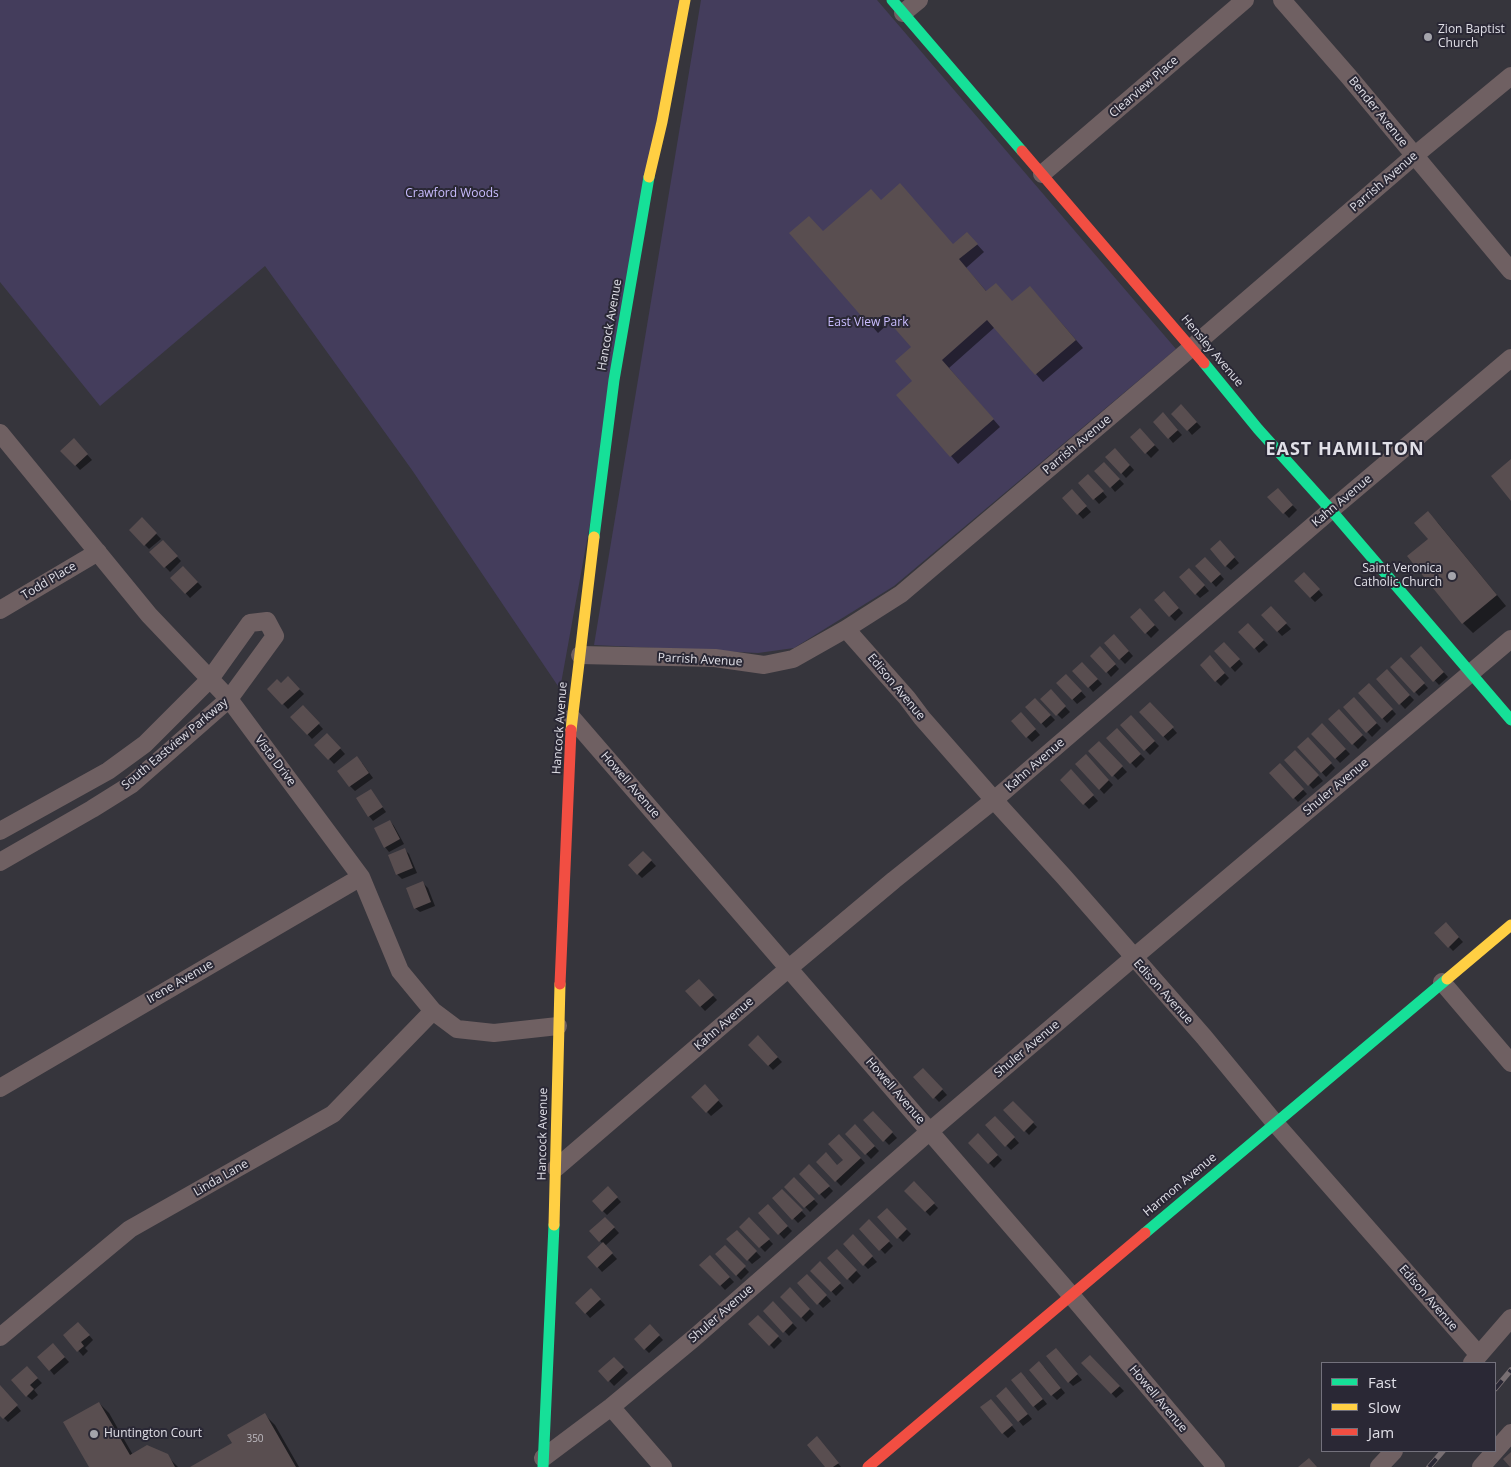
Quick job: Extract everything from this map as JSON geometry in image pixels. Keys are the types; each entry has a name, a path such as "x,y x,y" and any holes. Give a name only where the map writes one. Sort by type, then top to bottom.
{"street":[{"name":"Hancock Avenue","path":"543,1462 556,1168 558,1026 572,718 614,380 652,162 662,122 685,0"},
{"path":"898,6 919,0"},
{"name":"Clearview Place","path":"1042,174 1245,0"},
{"name":"Bender Avenue","path":"1282,0 1350,78 1511,271"},
{"name":"Hensley Avenue","path":"898,6 1258,429 1331,510 1511,720"},
{"name":"Parrish Avenue","path":"580,655 715,658 764,665 793,658 846,629 901,594 1414,156 1511,76"},
{"name":"Kahn Avenue","path":"556,1168 789,968 994,800 1511,358"},
{"name":"Vista Drive","path":"0,433 149,615 229,699 361,877 400,971 433,1011 457,1028 494,1033 558,1026"},
{"name":"Todd Place","path":"0,610 98,552"},
{"name":"South Eastview Parkway","path":"0,832 116,766 145,744 210,678 250,623 267,621 275,636 229,699 132,784 0,862"},
{"name":"Edison Avenue","path":"846,629 994,800 1204,1037 1476,1359"},
{"name":"Shuler Avenue","path":"543,1462 694,1338 930,1131 1511,639"},
{"name":"Howell Avenue","path":"572,718 930,1131 1214,1466"},
{"name":"Irene Avenue","path":"0,1088 361,877"},
{"name":"Harmon Avenue","path":"868,1467 1511,925"},
{"path":"1442,982 1511,1063"},
{"name":"Linda Lane","path":"0,1336 130,1229 332,1114 433,1011"},
{"path":"1476,1359 1511,1318"},
{"path":"611,1407 663,1467"},
{"path":"1496,1450 1511,1433"},
{"path":"1379,1467 1393,1452"},
{"path":"1481,1467 1494,1452"}],"green space":[{"name":"Crawford Woods","path":"0,0 685,0 560,689 412,470 265,266 100,406 0,282"},
{"name":"East View Park","path":"701,0 877,0 1176,349 894,586 794,648 758,653 594,645"}],"building":[{"path":"900,183 953,244 967,232 978,244 959,259 986,291 996,283 1012,301 1030,286 1076,340 1035,375 987,320 942,360 994,419 950,457 896,395 912,381 895,361 911,347 883,315 870,326 789,233 809,216 823,231 871,189 881,200"},
{"path":"1181,404 1197,422 1187,431 1171,414"},
{"path":"1163,412 1178,430 1168,439 1153,422"},
{"path":"1140,428 1155,445 1145,454 1130,437"},
{"path":"74,438 88,454 75,466 60,451"},
{"path":"1115,448 1130,465 1121,474 1105,457"},
{"path":"1511,459 1511,501 1491,476"},
{"path":"1104,462 1120,479 1110,488 1094,471"},
{"path":"1088,474 1104,491 1093,500 1078,483"},
{"path":"1278,488 1293,505 1283,514 1267,497"},
{"path":"1072,489 1087,506 1077,515 1062,498"},
{"name":"Saint Veronica Catholic Church","path":"1428,511 1497,595 1462,624 1407,556 1428,539 1414,523"},
{"path":"142,517 157,533 144,546 129,530"},
{"path":"163,540 178,556 164,568 149,552"},
{"path":"1220,540 1235,557 1225,567 1210,549"},
{"path":"1205,557 1221,574 1211,583 1195,566"},
{"path":"183,566 198,582 185,594 170,578"},
{"path":"1189,568 1205,585 1195,595 1179,577"},
{"path":"1304,572 1320,589 1310,598 1294,581"},
{"path":"1164,591 1179,608 1169,617 1154,600"},
{"path":"1271,606 1287,623 1277,632 1261,615"},
{"path":"1140,608 1155,625 1145,634 1130,617"},
{"path":"1248,623 1264,640 1254,649 1238,632"},
{"path":"1114,634 1129,651 1119,660 1104,643"},
{"path":"1224,642 1240,659 1230,668 1214,651"},
{"path":"1100,646 1116,664 1106,673 1090,656"},
{"path":"1421,646 1444,672 1433,682 1410,656"},
{"path":"1210,655 1225,673 1215,682 1200,665"},
{"path":"1401,657 1425,683 1414,693 1390,667"},
{"path":"1082,662 1098,679 1088,688 1072,671"},
{"path":"1387,669 1410,695 1399,705 1376,679"},
{"path":"1066,674 1082,691 1072,700 1056,683"},
{"path":"288,676 300,689 282,705 267,689 277,679 281,683"},
{"path":"1369,683 1393,709 1382,719 1358,693"},
{"path":"1051,689 1066,706 1056,716 1040,699"},
{"path":"1354,697 1377,723 1366,733 1343,707"},
{"path":"1035,698 1051,715 1041,724 1025,707"},
{"path":"1150,702 1174,727 1163,737 1139,712"},
{"path":"303,705 320,723 307,735 290,717"},
{"path":"1339,709 1363,735 1352,745 1328,719"},
{"path":"1021,712 1036,729 1026,738 1011,721"},
{"path":"1131,715 1155,741 1144,751 1120,725"},
{"path":"1322,723 1346,749 1335,759 1311,734"},
{"path":"1117,728 1141,754 1130,764 1106,738"},
{"path":"327,733 341,748 328,760 314,745"},
{"path":"1308,737 1332,763 1321,773 1297,747"},
{"path":"1099,741 1123,766 1112,777 1088,751"},
{"path":"1295,750 1319,775 1308,786 1284,760"},
{"path":"1086,754 1109,780 1099,790 1075,764"},
{"path":"357,756 369,773 349,787 337,771"},
{"path":"1280,763 1304,789 1293,799 1269,773"},
{"path":"1071,769 1094,795 1083,805 1060,780"},
{"path":"371,789 383,807 368,817 356,798"},
{"path":"390,820 400,839 384,848 374,828"},
{"path":"405,848 413,868 396,875 388,855"},
{"path":"643,851 652,860 637,875 628,865"},
{"path":"423,881 431,902 414,909 406,888"},
{"path":"1446,922 1459,937 1448,948 1434,933"},
{"path":"699,979 714,995 700,1007 685,991"},
{"path":"758,1035 778,1057 768,1066 748,1045"},
{"path":"923,1068 943,1089 933,1099 913,1077"},
{"path":"705,1084 719,1100 706,1113 691,1097"},
{"path":"1013,1101 1034,1122 1024,1132 1003,1110"},
{"path":"873,1111 893,1132 883,1142 863,1120"},
{"path":"995,1116 1015,1137 1005,1147 985,1125"},
{"path":"855,1124 875,1146 865,1155 845,1134"},
{"path":"978,1133 998,1155 988,1164 968,1143"},
{"path":"839,1134 861,1158 835,1182 816,1162 826,1152 837,1165 843,1160 828,1144"},
{"path":"809,1164 830,1186 819,1195 799,1174"},
{"path":"794,1177 815,1199 804,1208 784,1187"},
{"path":"914,1181 935,1203 925,1212 904,1191"},
{"path":"608,1186 618,1197 602,1212 592,1201"},
{"path":"782,1189 803,1210 792,1220 772,1198"},
{"path":"768,1204 788,1226 778,1235 758,1213"},
{"path":"887,1208 907,1229 897,1239 877,1217"},
{"path":"605,1217 615,1227 599,1242 589,1231"},
{"path":"749,1217 770,1239 759,1248 739,1227"},
{"path":"869,1219 890,1241 879,1251 859,1229"},
{"path":"737,1230 757,1251 747,1261 726,1239"},
{"path":"853,1234 873,1256 863,1266 843,1244"},
{"path":"603,1242 613,1253 597,1268 587,1257"},
{"path":"725,1245 746,1266 736,1276 715,1254"},
{"path":"837,1249 857,1270 847,1280 827,1258"},
{"path":"710,1255 730,1277 720,1286 699,1265"},
{"path":"820,1261 841,1283 831,1292 810,1271"},
{"path":"807,1274 827,1295 817,1305 797,1283"},
{"path":"790,1287 810,1309 801,1318 780,1297"},
{"path":"591,1288 601,1299 585,1314 575,1303"},
{"path":"773,1301 793,1323 783,1333 763,1311"},
{"path":"758,1315 779,1336 769,1346 748,1324"},
{"path":"78,1322 90,1335 81,1342 84,1346 77,1352 63,1335"},
{"path":"650,1324 660,1335 644,1350 634,1339"},
{"path":"53,1343 65,1357 49,1371 37,1357"},
{"path":"1056,1348 1078,1374 1068,1383 1046,1356"},
{"path":"1090,1355 1120,1386 1111,1394 1081,1363"},
{"path":"614,1357 624,1367 608,1382 598,1371"},
{"path":"1039,1361 1061,1388 1051,1396 1029,1370"},
{"path":"27,1366 38,1378 30,1385 34,1389 26,1397 11,1380"},
{"path":"1021,1372 1043,1399 1033,1407 1011,1380"},
{"path":"0,1385 18,1405 3,1419 0,1416"},
{"path":"1006,1387 1028,1414 1018,1422 996,1396"},
{"path":"991,1399 1013,1425 1002,1434 980,1407"},
{"name":"Huntington Court","path":"99,1402 130,1455 147,1445 168,1454 175,1467 89,1467 63,1422"},
{"name":"Huntington Court","path":"265,1413 296,1467 190,1467 232,1443 227,1435"},
{"path":"817,1436 839,1463 833,1467 825,1467 807,1445"},
{"path":"1511,1452 1511,1467 1510,1467 1503,1459"},
{"path":"1309,1458 1317,1467 1298,1467"}],"railway":[{"path":"1496,1388 1511,1370"},
{"path":"1429,1467 1442,1452"}],"traffic: fast":[{"path":"892,0 1022,151"},
{"path":"594,537 614,380 649,177"},
{"path":"1204,363 1258,429 1331,510 1511,720"},
{"path":"1145,1233 1447,979"},
{"path":"543,1467 554,1225"}],"traffic: slow":[{"path":"649,177 662,122 685,0"},
{"path":"571,730 594,537"},
{"path":"1447,979 1511,925"},
{"path":"554,1225 560,984"}],"traffic: jam":[{"path":"1022,151 1204,363"},
{"path":"560,984 571,730"},
{"path":"868,1467 1145,1233"}],"place":[{"name":"Zion Baptist Church","path":"1428,37"},
{"name":"Saint Veronica Catholic Church","path":"1452,576"},
{"name":"Huntington Court","path":"94,1434"}],"district":[{"name":"EAST HAMILTON","path":"1345,450"}]}
